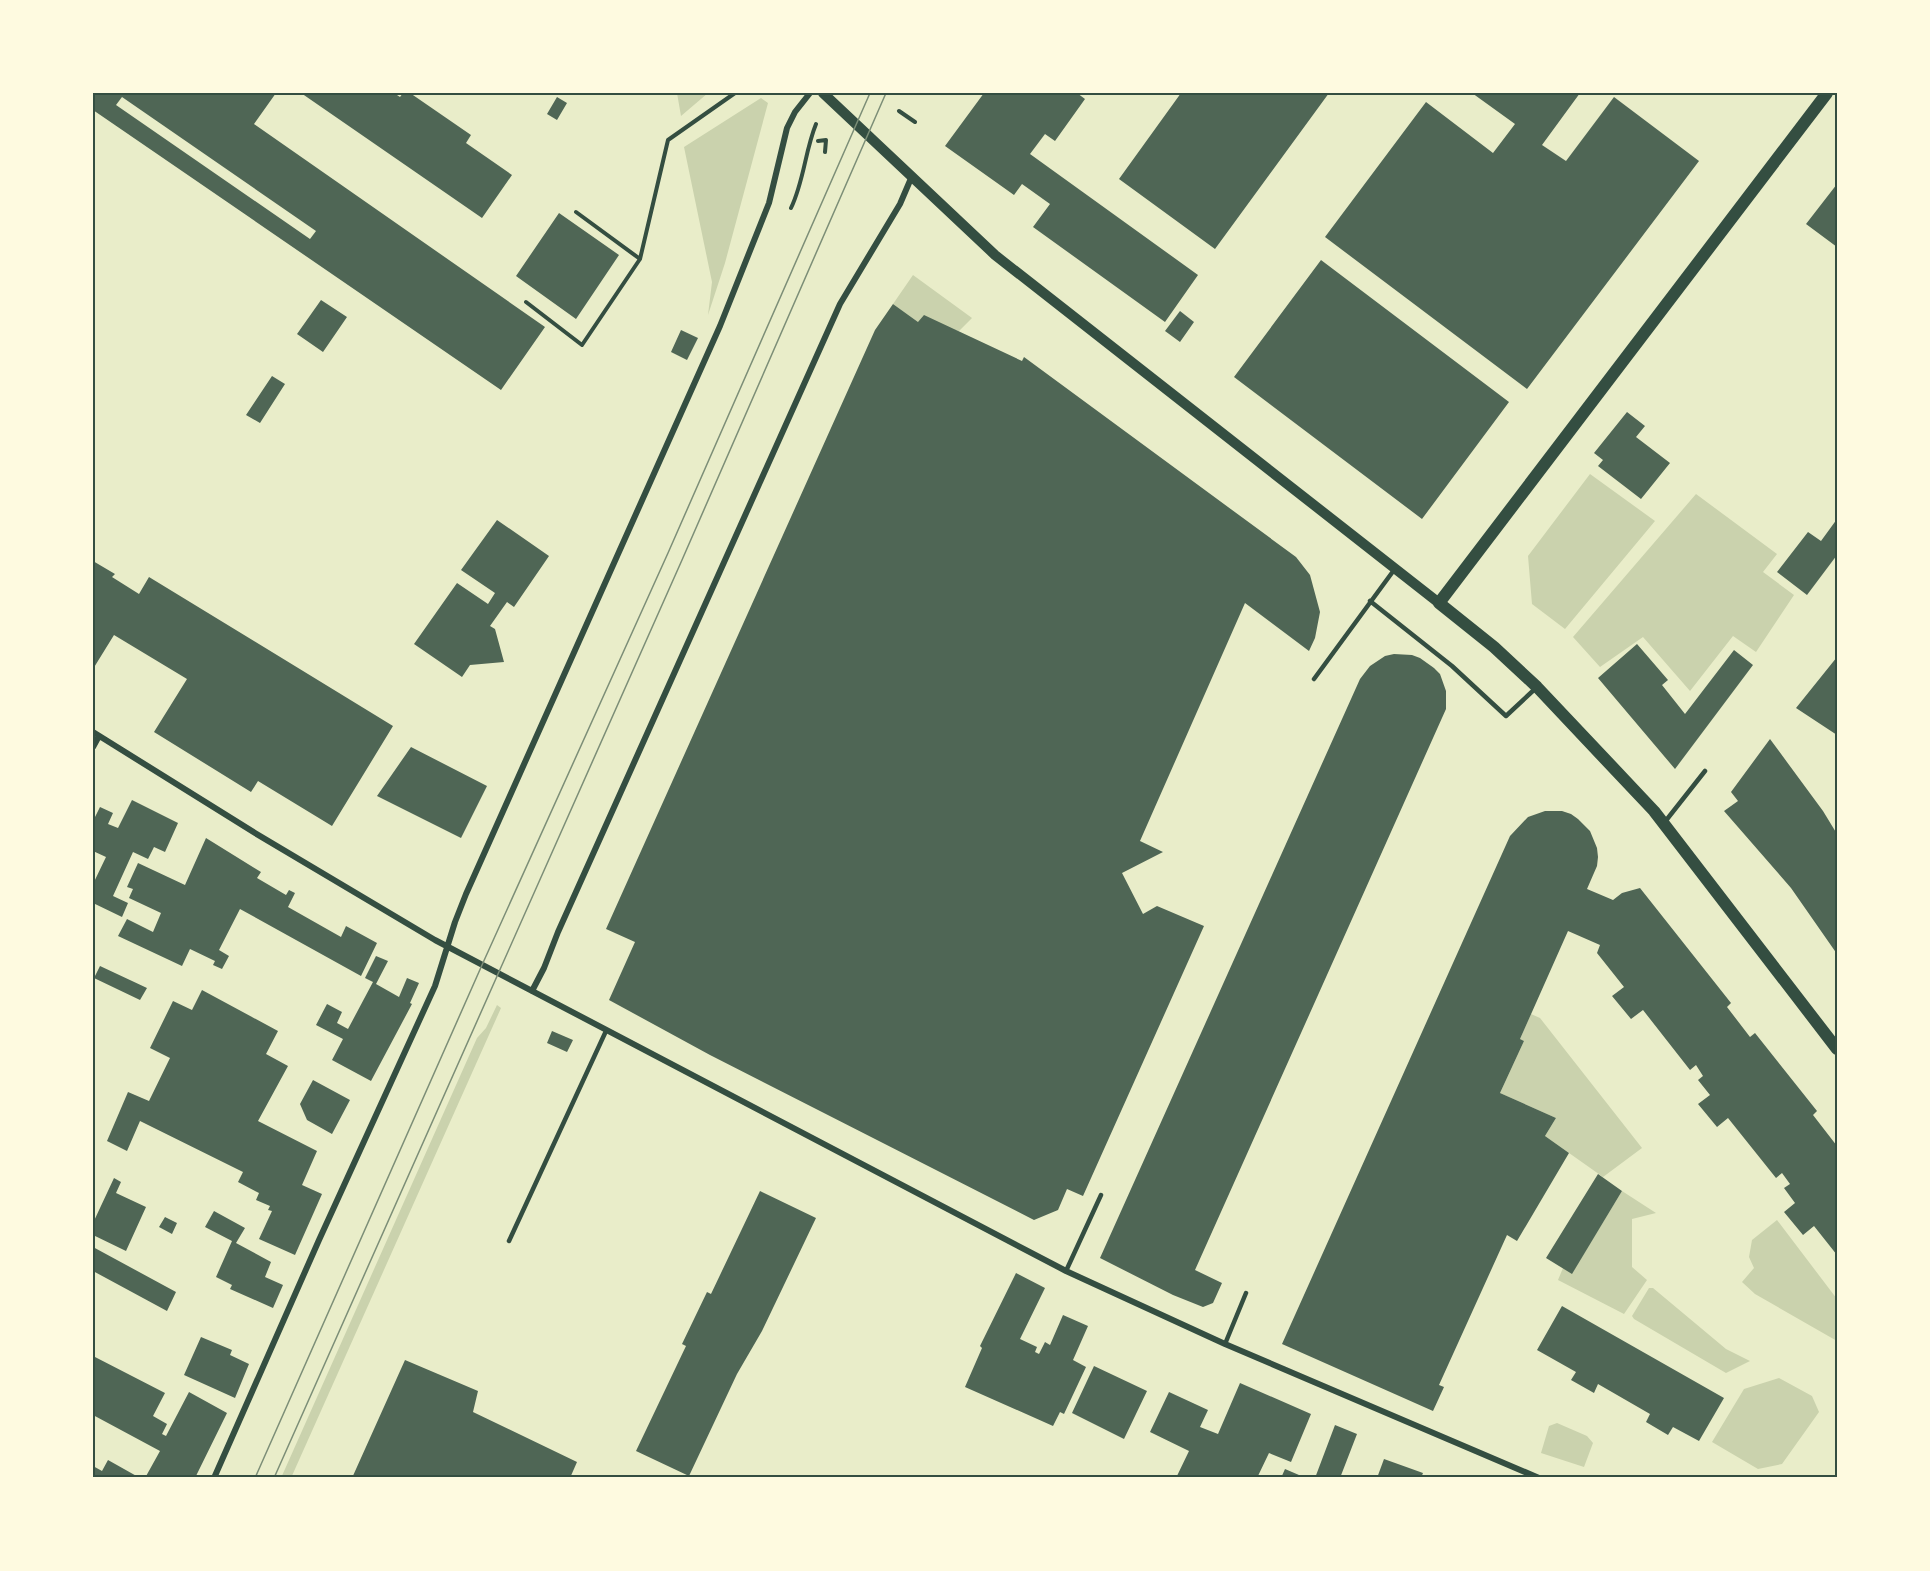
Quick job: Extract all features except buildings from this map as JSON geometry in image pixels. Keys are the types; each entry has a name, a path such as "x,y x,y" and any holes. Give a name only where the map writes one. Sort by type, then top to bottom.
{"main road":[{"path":"1827,93 1439,603 1494,647 1537,687 1654,810 1837,1049"}],"street":[{"path":"214,1478 435,986 466,894 720,326 769,203 787,128 795,112 810,93"},
{"path":"825,95 995,255 1439,603"},
{"path":"532,991 840,304 900,204 912,176"},
{"path":"93,747 96,734 255,833 447,946 1066,1272 1225,1344 1539,1478"}],"lane":[{"path":"1314,680 1395,568"},
{"path":"1370,601 1452,666 1506,716 1537,687"},
{"path":"1664,823 1705,771"},
{"path":"509,1241 606,1030"},
{"path":"1066,1272 1101,1195"},
{"path":"1225,1344 1246,1293"}],"path":[{"path":"526,302 582,345 640,259 668,140 735,93"},
{"path":"797,195 804,174 810,137 825,95"},
{"path":"899,111 915,122"},
{"path":"818,141 826,141 825,152"},
{"path":"576,212 640,259"}],"green space":[{"path":"677,93 708,93 681,116"},
{"path":"761,98 768,103 725,263 708,315 712,282 684,147"},
{"path":"913,275 972,318 959,331 918,322 893,304"},
{"path":"1590,474 1655,521 1565,629 1532,604 1528,556"},
{"path":"1696,494 1777,554 1763,572 1794,595 1756,652 1733,636 1690,691 1643,637 1600,667 1573,637"},
{"path":"497,1005 501,1008 291,1478 281,1478 477,1038 486,1028"},
{"path":"1531,1014 1540,1018 1642,1148 1603,1177 1545,1136 1556,1118 1500,1093 1524,1041 1520,1039"},
{"path":"1622,1191 1656,1213 1632,1219 1632,1267 1647,1280 1624,1314 1558,1280 1563,1268 1572,1273"},
{"path":"1777,1220 1837,1299 1837,1341 1755,1294 1742,1282 1754,1268 1749,1257 1752,1240"},
{"path":"1649,1288 1653,1288 1726,1349 1750,1361 1726,1373 1634,1319 1632,1316"},
{"path":"1779,1378 1812,1396 1819,1412 1782,1464 1758,1469 1712,1442 1744,1389"},
{"path":"1557,1423 1587,1436 1593,1443 1584,1467 1541,1453 1549,1426"}],"tram line":[{"path":"255,1478 482,965 668,553 870,93"},
{"path":"274,1478 682,560 886,93"}]}
